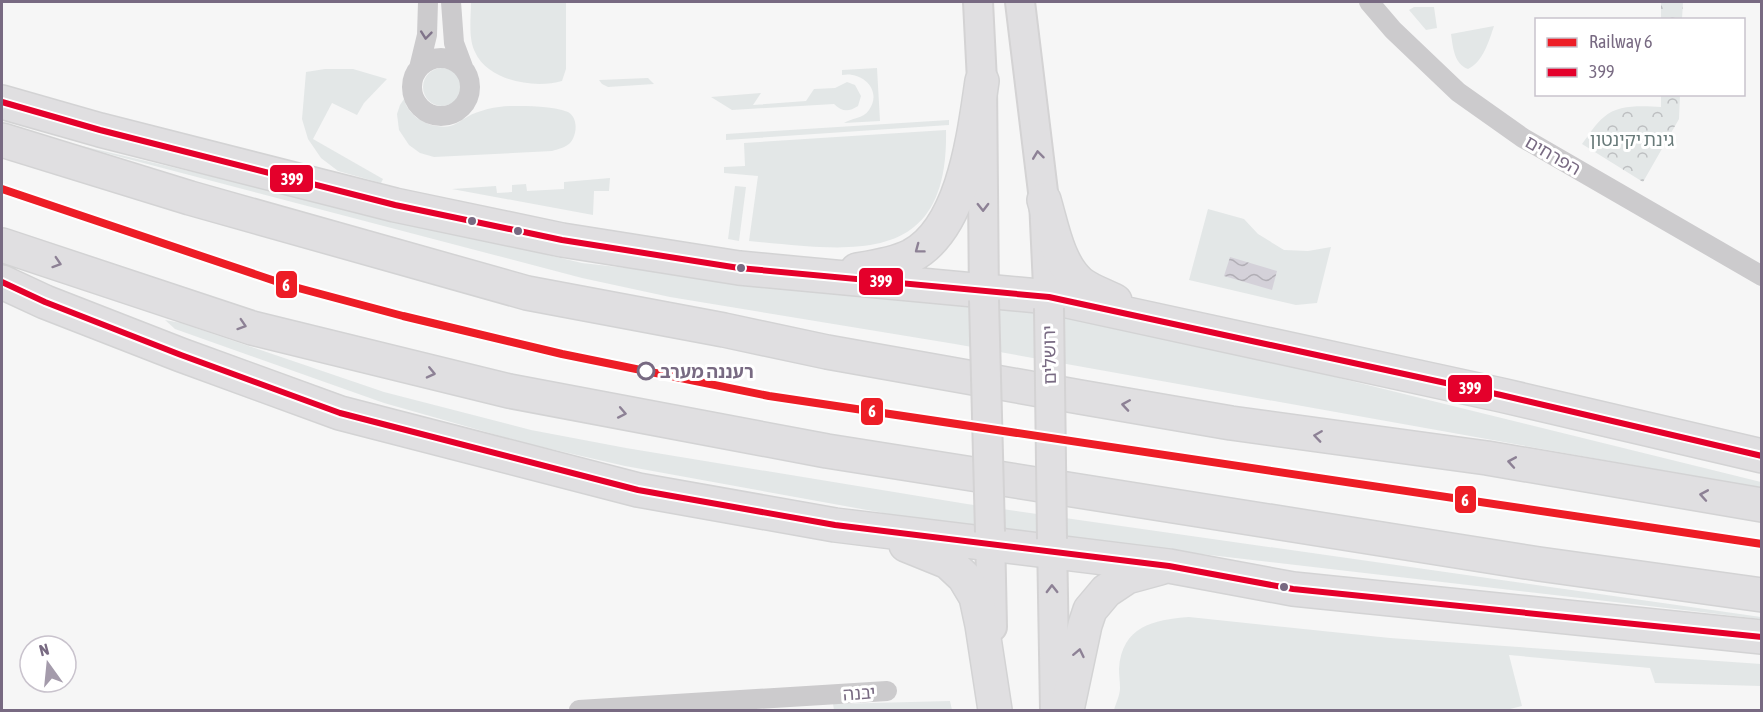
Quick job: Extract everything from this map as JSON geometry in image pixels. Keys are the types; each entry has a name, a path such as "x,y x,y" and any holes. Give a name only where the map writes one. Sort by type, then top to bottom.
{"highway":[{"path":"824,277 896,261 912,255 930,240 944,221 959,191 969,160 982,81"},
{"path":"2,102 112,133 406,207 562,240 739,268 1049,302 1163,322 1501,395 1761,456"},
{"path":"2,140 190,198 538,296 724,330 827,352 1080,397 1265,428 1487,458 1761,505"},
{"path":"1044,200 1056,240 1071,272 1079,282 1091,290 1163,322"},
{"path":"2,244 252,328 509,391 838,452 1528,562 1761,595"},
{"path":"2,282 45,302 340,413 638,490 835,525 990,538 1052,546 1293,589 1761,637"},
{"path":"835,525 919,549 948,562 963,577 976,597 995,710"},
{"path":"1066,711 1090,610 1106,591 1127,577 1169,566"}],"main road":[{"path":"978,2 982,81 984,295 995,710"},
{"name":"ירושלים","path":"1020,2 1044,200 1049,302 1055,711"}],"street":[{"path":"428,2 427,35 419,68 412,82 412,92 420,109 438,117 457,113 465,106 469,98 470,78 454,43 451,2"},
{"name":"הפרחים","path":"1369,2 1393,30 1458,92 1523,138 1761,276"},
{"path":"419,68 436,58 446,58 463,67"},
{"name":"יבנה","path":"579,711 709,706 887,691"}],"green space":[{"path":"471,2 566,2 566,69 562,81 526,83 501,76 490,70 481,62 471,40"},
{"path":"1661,2 1683,2 1682,18 1661,18"},
{"path":"1414,7 1434,7 1437,28 1426,30 1409,10"},
{"path":"1494,26 1478,61 1468,69 1463,67 1455,54 1451,34"},
{"path":"442,68 456,73 461,87 456,101 442,106 428,101 423,87 428,73"},
{"path":"877,68 880,121 844,123 866,113 873,103 874,96 872,89 863,79 857,76 842,75 842,70"},
{"path":"353,69 387,79 364,103 357,115 332,103 313,139 383,179 381,183 338,171 321,158 308,139 302,119 306,72"},
{"path":"648,78 654,84 608,87 599,80"},
{"path":"847,82 855,85 861,96 858,106 849,110 840,109 834,104 732,110 711,97 761,93 753,105 806,101 814,89 835,88"},
{"name":"גינת יקינטון","path":"1661,96 1680,96 1679,119 1643,182 1582,144 1604,117 1616,110 1646,106 1661,107"},
{"path":"404,99 416,117 426,123 442,127 457,123 477,112 507,106 533,106 568,112 574,119 575,132 569,144 552,151 434,157 420,153 409,145 399,130 397,114"},
{"path":"949,120 949,125 726,140 726,134"},
{"path":"946,130 943,175 931,208 912,229 886,241 857,247 823,247 749,241 758,176 724,173 724,167 745,166 744,143"},
{"path":"52,139 582,263 814,289 1084,315 1761,482 1761,488 955,344 670,297 582,278"},
{"path":"610,178 609,191 594,191 593,215 452,189 496,186 497,193 512,192 512,185 526,184 527,191 564,189 564,182"},
{"path":"735,186 746,187 739,241 728,239"},
{"path":"1208,209 1244,219 1258,234 1284,250 1308,251 1331,247 1317,303 1296,305 1189,280"},
{"path":"165,320 181,323 384,392 531,430 626,448 967,504 1761,617 1761,619 1098,542 953,528 625,466 529,444 384,403 175,329"},
{"path":"1189,617 1390,638 1761,664 1761,686 1655,683 1650,668 1509,655 1522,706 1506,710 1114,710 1120,691 1121,655 1133,634 1152,623"},
{"path":"950,701 952,710 834,710 833,704"}],"water":[{"path":"1230,257 1277,271 1272,290 1224,276"}],"rail line":[{"name":"6","path":"2,189 287,285 403,316 562,354 769,396 1762,544"}],"transit line":[{"name":"399","path":"2,102 100,130 395,205 562,240 739,268 1049,297 1501,395 1762,456"},
{"name":"399","path":"2,282 45,302 181,355 340,413 638,490 835,525 1169,566 1293,589 1762,637"}],"place":[{"name":"רעננה מערב","path":"646,371"}]}
